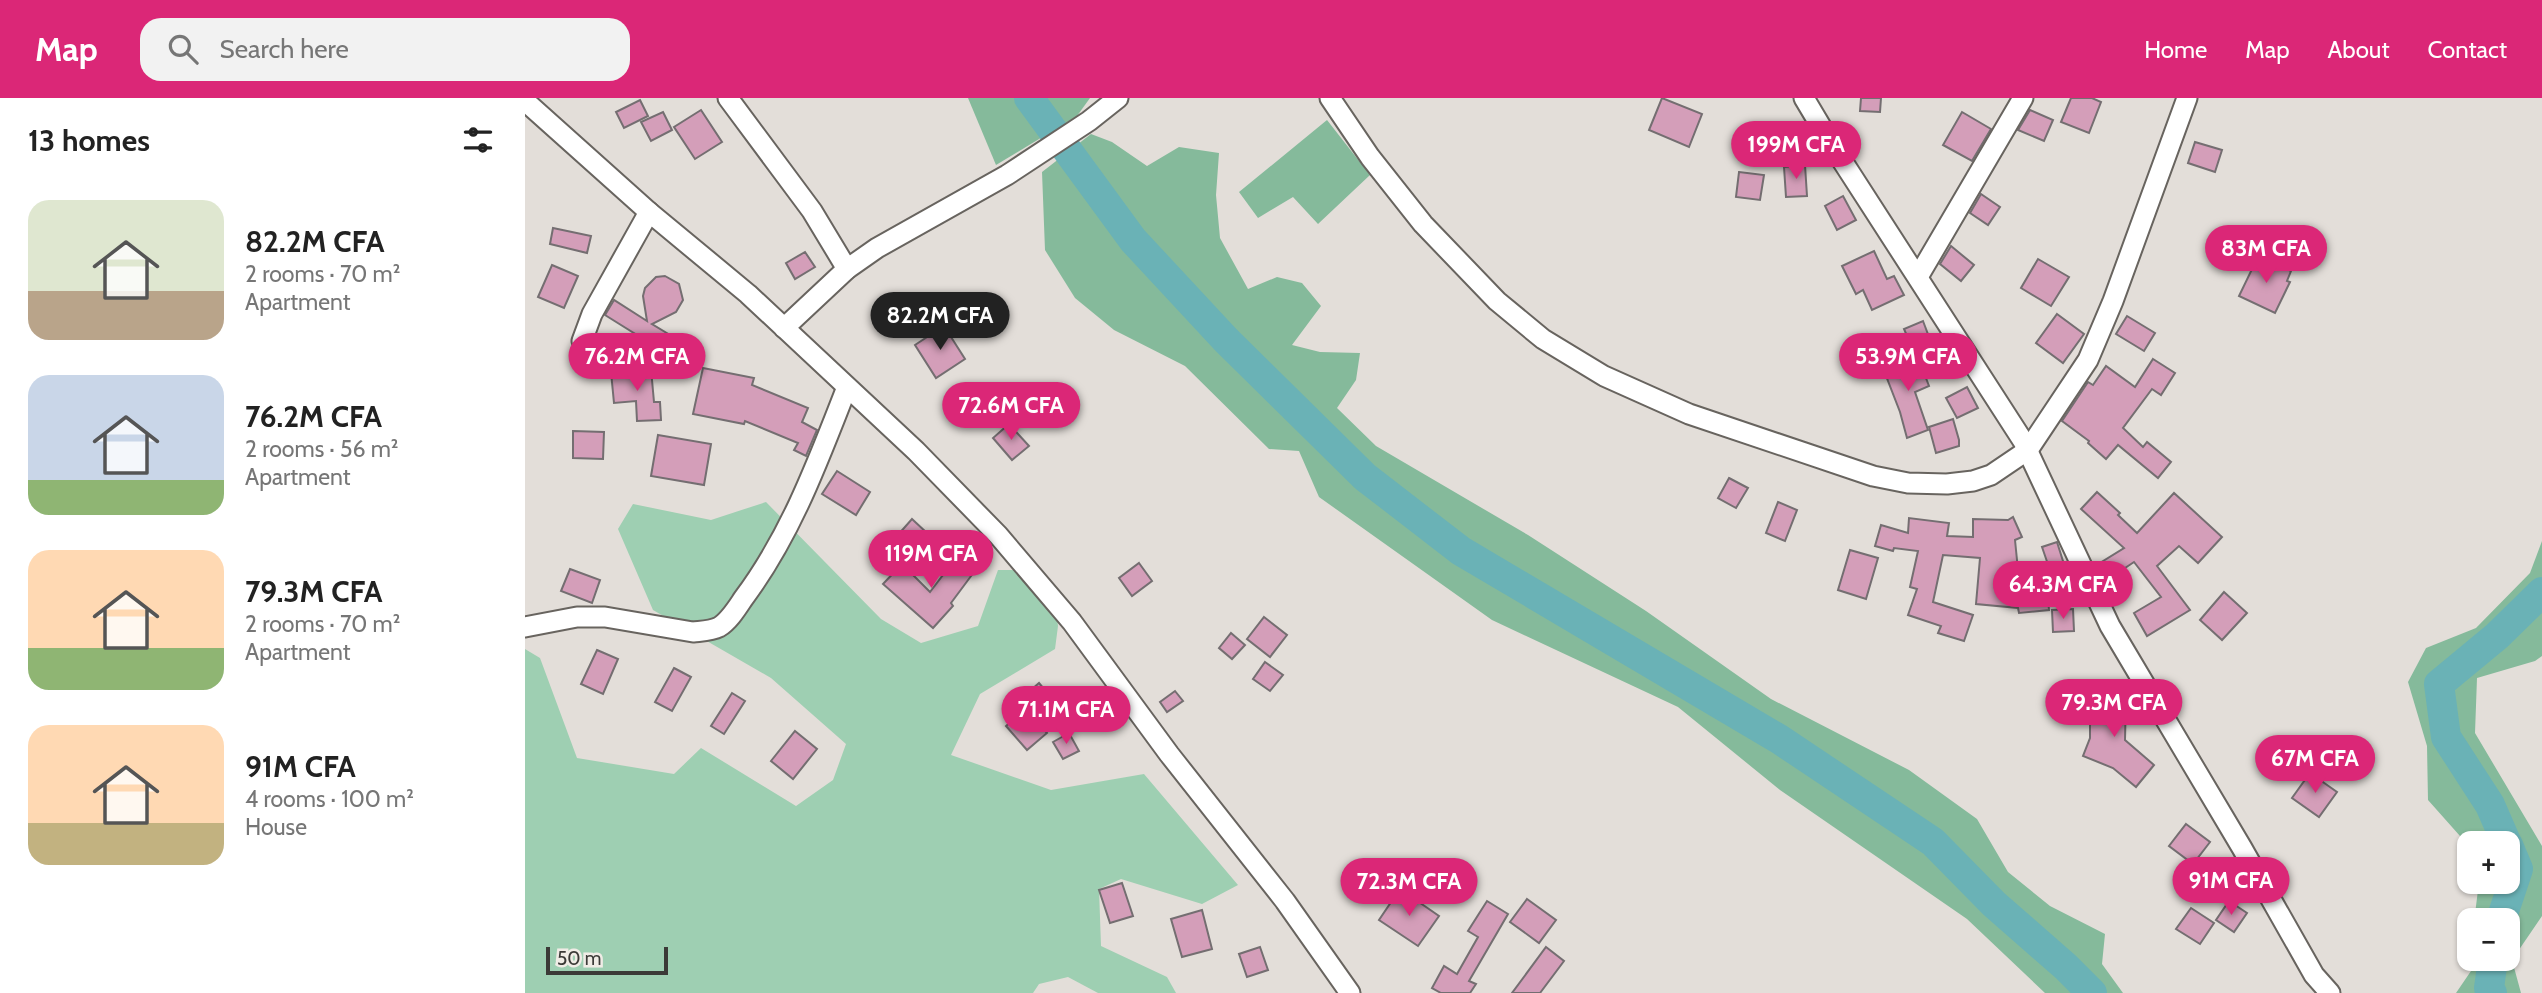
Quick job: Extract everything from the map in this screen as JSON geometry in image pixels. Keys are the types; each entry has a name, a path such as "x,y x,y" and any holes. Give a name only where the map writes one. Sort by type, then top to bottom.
{"street":[{"path":"728,98 812,211 847,269"},
{"path":"784,328 847,269 877,248 1007,175 1089,121 1118,98"},
{"path":"1330,98 1370,157 1423,224 1497,300 1543,339 1604,376 1689,414 1873,477 1908,483 1947,484 1973,481 1991,475 2028,450 2088,360 2113,301 2187,98"},
{"path":"1804,98 1993,391 2028,450 2110,625 2242,848 2311,984 2330,993"},
{"path":"1918,277 2023,98"},
{"path":"525,101 649,212 748,294 916,451 1028,568 1285,901 1350,993"},
{"path":"582,341 592,314 649,212"},
{"path":"525,627 577,617 605,617 693,632 719,627 730,616 769,561 805,494 847,387"}],"green space":[{"path":"968,98 1090,98 1077,116 996,165"},
{"path":"1327,120 1370,175 1318,224 1293,197 1258,218 1239,192"},
{"path":"1091,134 1112,142 1147,166 1179,147 1219,153 1216,195 1220,238 1248,289 1277,277 1302,283 1321,306 1292,345 1320,352 1360,353 1356,380 1337,408 1376,446 1528,535 1646,611 1771,699 1909,770 1977,819 2008,872 2050,906 2105,934 2102,964 2123,993 2045,993 1967,919 1780,790 1678,707 1492,620 1319,497 1299,451 1269,449 1185,366 1114,330 1075,298 1045,250 1042,172"},
{"path":"766,502 881,619 921,643 978,626 998,570 1014,570 1028,577 1056,609 1058,626 1055,649 980,694 951,755 1051,790 1144,774 1238,885 1202,904 1121,879 1099,889 1101,946 1167,977 1176,993 1098,993 1068,977 1039,984 1033,993 525,993 525,649 540,658 577,758 674,774 701,748 796,806 833,780 846,744 771,678 653,610 618,529 633,504 711,520"},
{"path":"2542,541 2542,656 2535,661 2477,678 2475,733 2542,846 2542,916 2520,948 2520,908 2476,908 2478,894 2520,894 2520,831 2457,833 2428,800 2427,746 2408,682 2426,648 2476,628 2530,573"},
{"path":"2471,971 2515,971 2521,993 2456,993"}],"building":[{"path":"1662,98 1702,114 1689,147 1649,130"},
{"path":"1861,98 1881,98 1880,112 1860,111"},
{"path":"2071,98 2092,98 2101,102 2089,133 2061,122"},
{"path":"640,100 648,116 624,128 616,112"},
{"path":"701,110 722,142 695,159 674,127"},
{"path":"2030,110 2053,120 2044,141 2018,130"},
{"path":"663,112 672,130 651,141 641,122"},
{"path":"1962,112 1991,129 1972,161 1943,145"},
{"path":"2195,142 2222,150 2215,172 2188,163"},
{"path":"1805,165 1807,196 1786,197 1784,167"},
{"path":"1739,172 1764,175 1760,200 1736,197"},
{"path":"1981,194 2000,207 1988,225 1970,213"},
{"path":"1843,196 1856,220 1837,230 1825,206"},
{"path":"553,228 591,236 587,253 550,244"},
{"path":"1951,246 1974,265 1961,281 1940,264"},
{"path":"1874,251 1887,279 1894,276 1904,295 1872,310 1863,290 1856,294 1842,266"},
{"path":"805,252 815,267 795,279 786,263"},
{"path":"2261,257 2291,271 2287,281 2290,282 2275,313 2239,296 2254,265 2257,267"},
{"path":"2038,259 2069,277 2051,306 2021,288"},
{"path":"552,265 578,276 564,308 538,297"},
{"path":"665,276 679,284 683,300 676,312 652,324 675,338 666,353 605,315 614,300 647,321 643,296 645,288 656,277"},
{"path":"2057,314 2084,334 2063,363 2036,343"},
{"path":"2127,316 2155,333 2144,351 2116,334"},
{"path":"1923,321 1932,345 1914,352 1904,329"},
{"path":"944,326 965,359 936,378 915,345"},
{"path":"1878,340 1881,358 1861,362 1857,344"},
{"path":"1917,355 1929,386 1915,392 1928,430 1907,438 1883,368"},
{"path":"2153,359 2175,373 2161,395 2152,389 2123,428 2143,447 2147,442 2171,462 2158,478 2118,445 2106,459 2088,443 2089,441 2062,421 2088,382 2093,385 2106,366 2135,387"},
{"path":"703,368 754,378 752,385 808,408 802,422 817,430 806,456 794,450 798,443 745,421 744,424 693,414"},
{"path":"651,369 654,402 660,402 661,420 637,421 636,401 614,403 611,372"},
{"path":"1967,387 1978,408 1957,418 1946,398"},
{"path":"1953,419 1959,446 1936,453 1929,427"},
{"path":"1009,424 1029,446 1012,460 993,438"},
{"path":"573,431 604,432 603,459 573,458"},
{"path":"658,435 711,444 704,485 651,476"},
{"path":"837,471 870,492 856,515 822,494"},
{"path":"1729,478 1748,488 1736,508 1718,498"},
{"path":"2097,492 2137,533 2174,493 2222,537 2198,563 2179,546 2157,566 2190,610 2147,636 2134,613 2161,597 2134,562 2104,582 2095,566 2124,548 2081,509"},
{"path":"1778,502 1797,510 1785,541 1766,533"},
{"path":"2013,517 2022,537 2015,540 2019,580 2046,577 2049,610 2019,613 2018,608 1976,604 1980,558 1943,555 1933,602 1973,615 1964,641 1938,633 1941,626 1908,615 1917,589 1910,587 1918,551 1894,548 1893,551 1875,546 1881,525 1908,533 1909,518 1949,523 1947,536 1973,537 1973,519 2008,520"},
{"path":"912,519 927,533 911,549 897,536"},
{"path":"2057,542 2068,577 2054,582 2042,547"},
{"path":"1850,550 1878,558 1866,599 1838,590"},
{"path":"959,554 977,568 951,603 953,606 933,628 883,584 902,564 930,592"},
{"path":"1139,563 1152,581 1132,596 1119,578"},
{"path":"570,569 600,580 592,603 561,591"},
{"path":"2224,592 2247,613 2222,640 2200,620"},
{"path":"2073,609 2074,631 2053,632 2052,610"},
{"path":"1264,617 1287,635 1270,657 1247,639"},
{"path":"1231,633 1245,645 1232,659 1219,648"},
{"path":"597,650 618,659 603,694 581,684"},
{"path":"1265,662 1283,675 1270,691 1253,679"},
{"path":"674,668 691,677 672,711 655,702"},
{"path":"1039,683 1049,695 1032,709 1022,698"},
{"path":"1175,691 1183,701 1167,712 1160,702"},
{"path":"732,693 745,701 724,734 711,726"},
{"path":"2090,695 2126,696 2125,740 2154,765 2136,787 2113,768 2083,756 2090,738"},
{"path":"1026,708 1047,733 1027,750 1006,726"},
{"path":"795,731 817,749 793,779 771,761"},
{"path":"1069,733 1079,751 1063,759 1053,742"},
{"path":"2310,773 2337,792 2319,817 2292,798"},
{"path":"2186,824 2210,842 2193,864 2169,846"},
{"path":"1122,883 1133,916 1110,923 1099,890"},
{"path":"1400,889 1439,916 1418,946 1379,920"},
{"path":"1527,899 1556,920 1539,943 1510,922"},
{"path":"1487,901 1508,914 1469,981 1476,984 1470,993 1441,993 1432,988 1444,966 1457,974 1478,937 1468,931"},
{"path":"2229,901 2247,913 2234,932 2216,920"},
{"path":"2191,908 2214,923 2200,944 2176,929"},
{"path":"1202,910 1212,949 1182,957 1171,919"},
{"path":"1260,947 1268,970 1247,977 1239,954"},
{"path":"1546,947 1564,961 1540,993 1512,993"}],"waterway":[{"path":"1029,98 1133,240 1226,340 1365,477 1461,551 1779,739 1933,842 1994,904 2092,993"},
{"path":"2501,831 2490,805 2446,737 2439,684 2497,636 2542,592"},
{"path":"2505,908 2510,894"},
{"path":"2491,971 2489,988 2492,993"}]}
